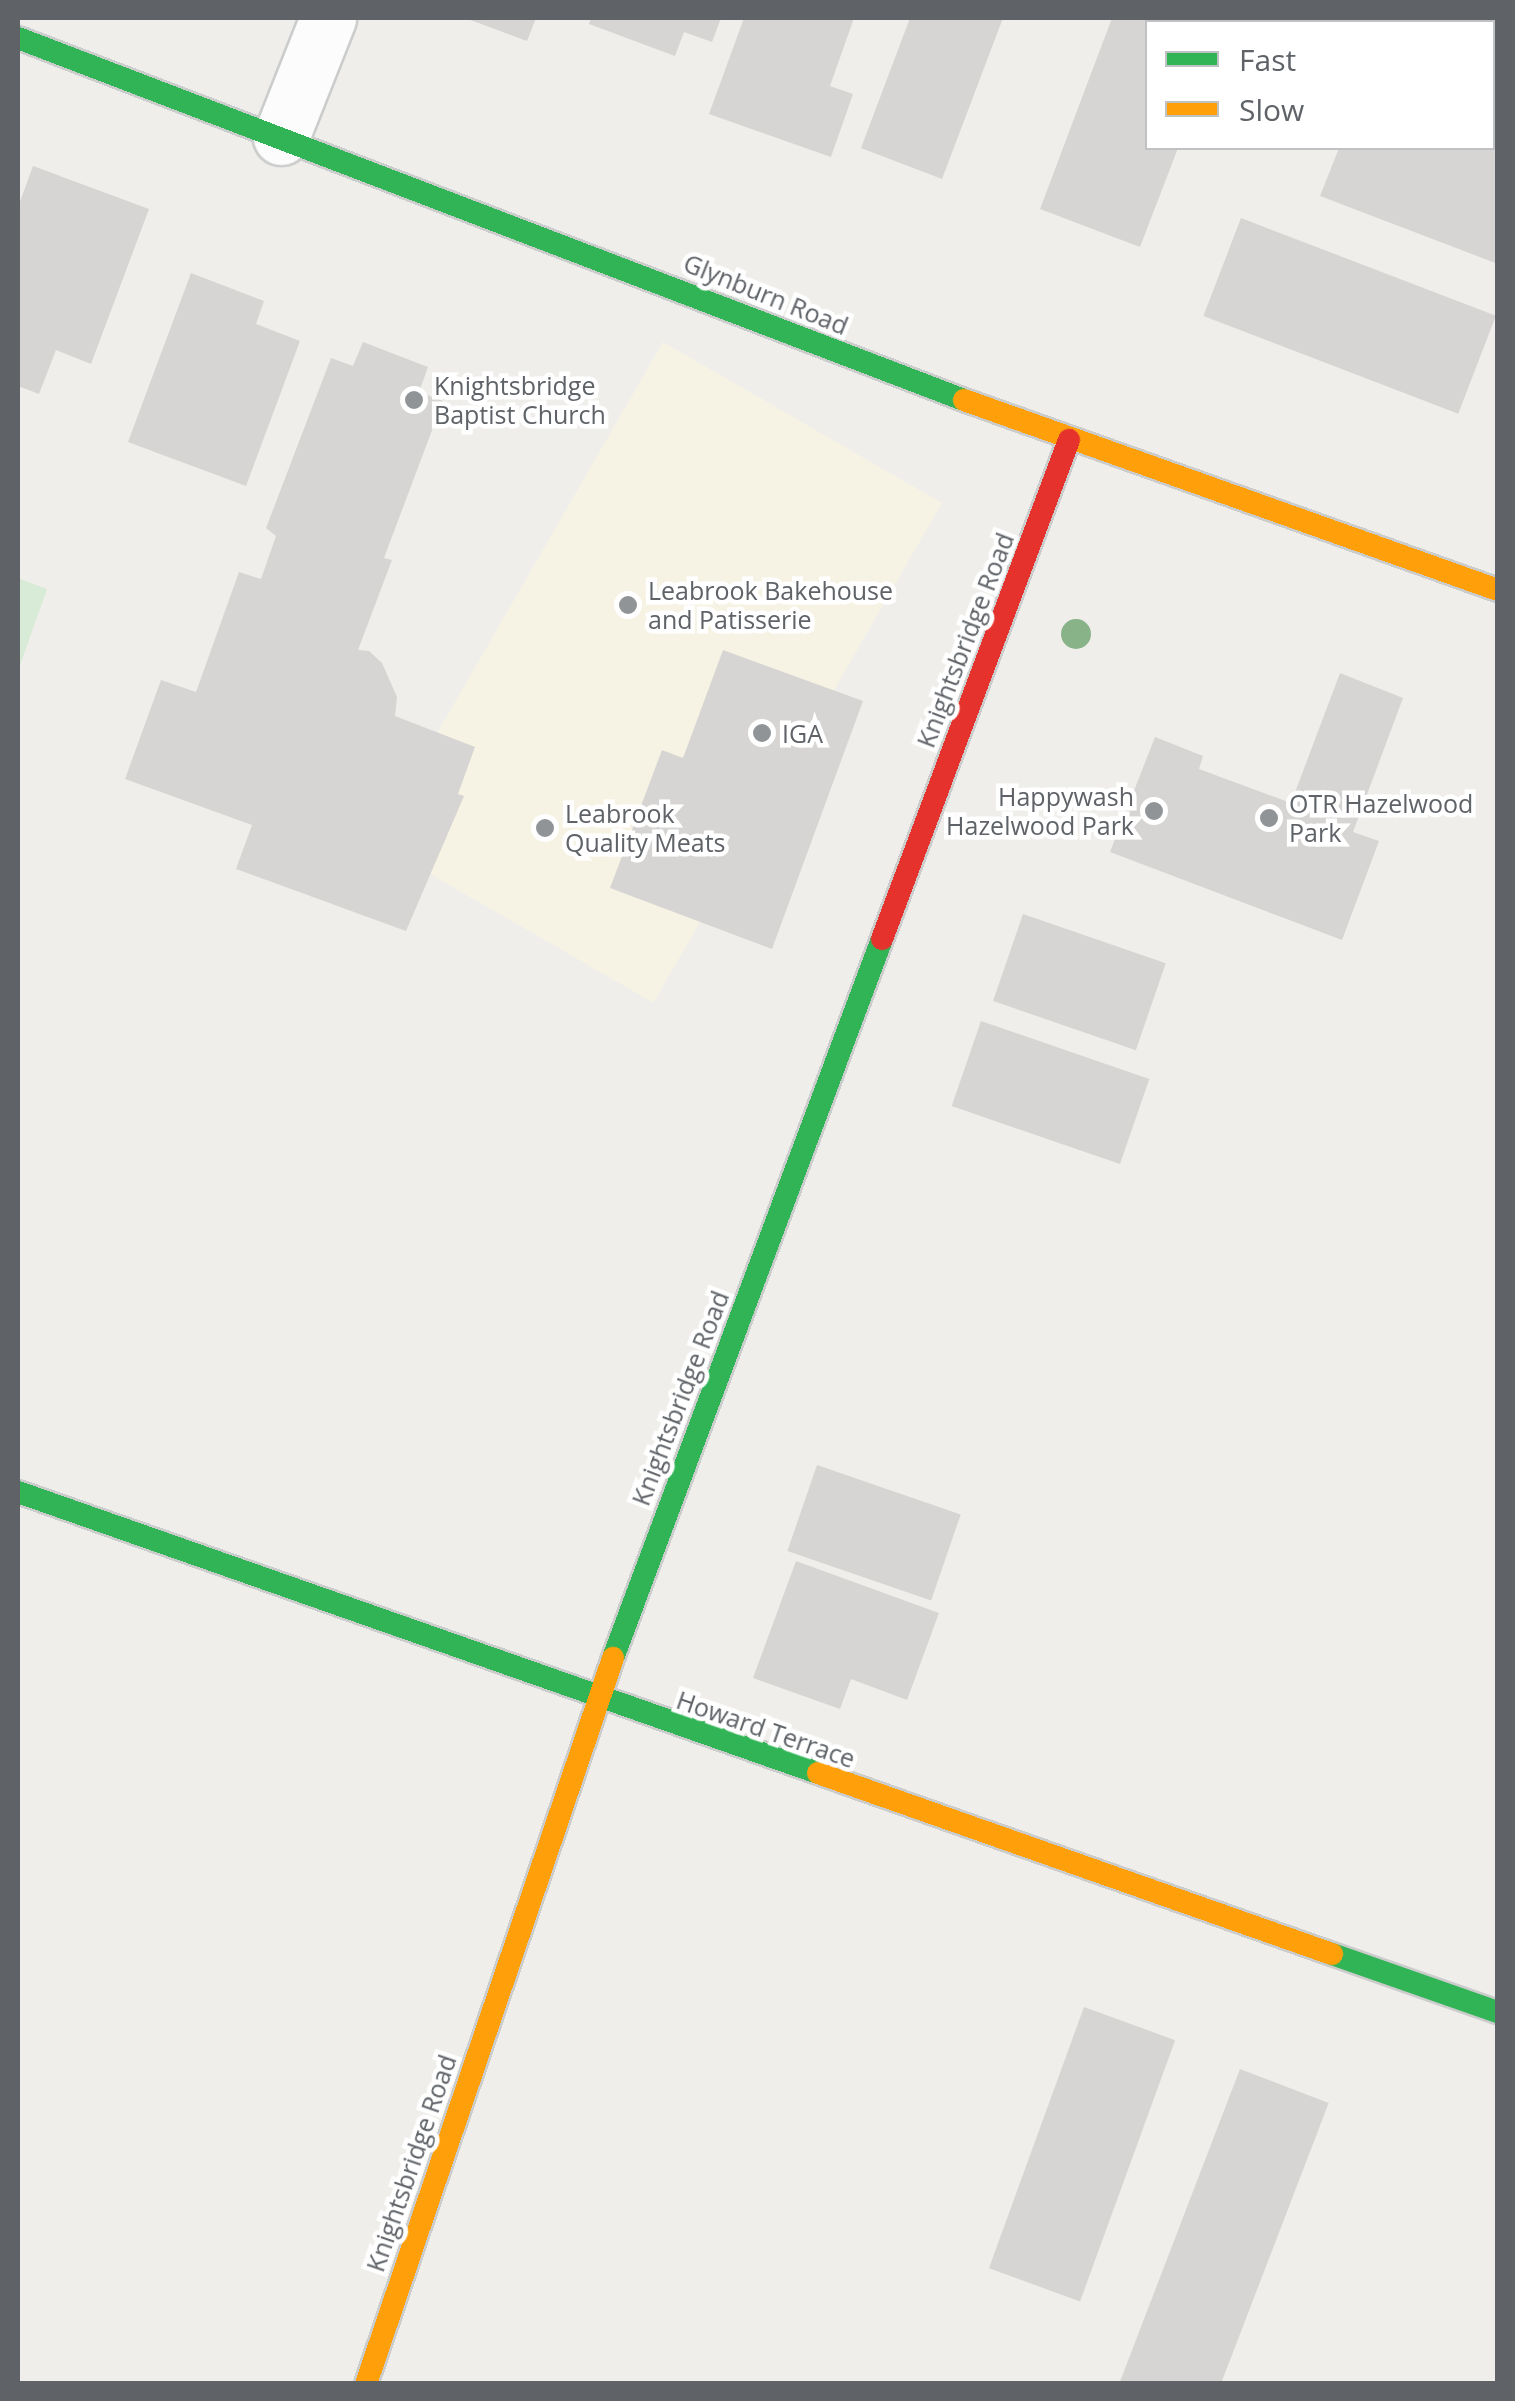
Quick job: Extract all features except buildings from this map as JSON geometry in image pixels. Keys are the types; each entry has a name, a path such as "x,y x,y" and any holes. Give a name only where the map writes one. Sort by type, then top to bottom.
{"street":[{"path":"281,138 328,18"},
{"name":"Glynburn Road","path":"18,38 1068,440 1498,590"},
{"name":"Knightsbridge Road","path":"366,2384 597,1700 1068,440"},
{"name":"Howard Terrace","path":"18,1492 597,1700 1498,2012"}],"shaded area":[{"path":"663,342 942,503 653,1003 375,842"}],"green space":[{"path":"18,578 47,589 18,671"}],"traffic: fast":[{"path":"18,38 964,400"},
{"path":"613,1658 882,939"},
{"path":"18,1492 818,1773"},
{"path":"1332,1954 1498,2012"}],"traffic: slow":[{"path":"964,400 1498,590"},
{"path":"366,2384 613,1658"},
{"path":"818,1773 1332,1954"}],"traffic: jam":[{"path":"882,939 1069,440"}],"place":[{"name":"Knightsbridge Baptist Church","path":"414,400"},
{"name":"Leabrook Bakehouse and Patisserie","path":"628,605"},
{"name":"IGA","path":"762,733"},
{"name":"Happywash Hazelwood Park","path":"1154,811"},
{"name":"OTR Hazelwood Park","path":"1269,818"},
{"name":"Leabrook Quality Meats","path":"545,828"}]}
